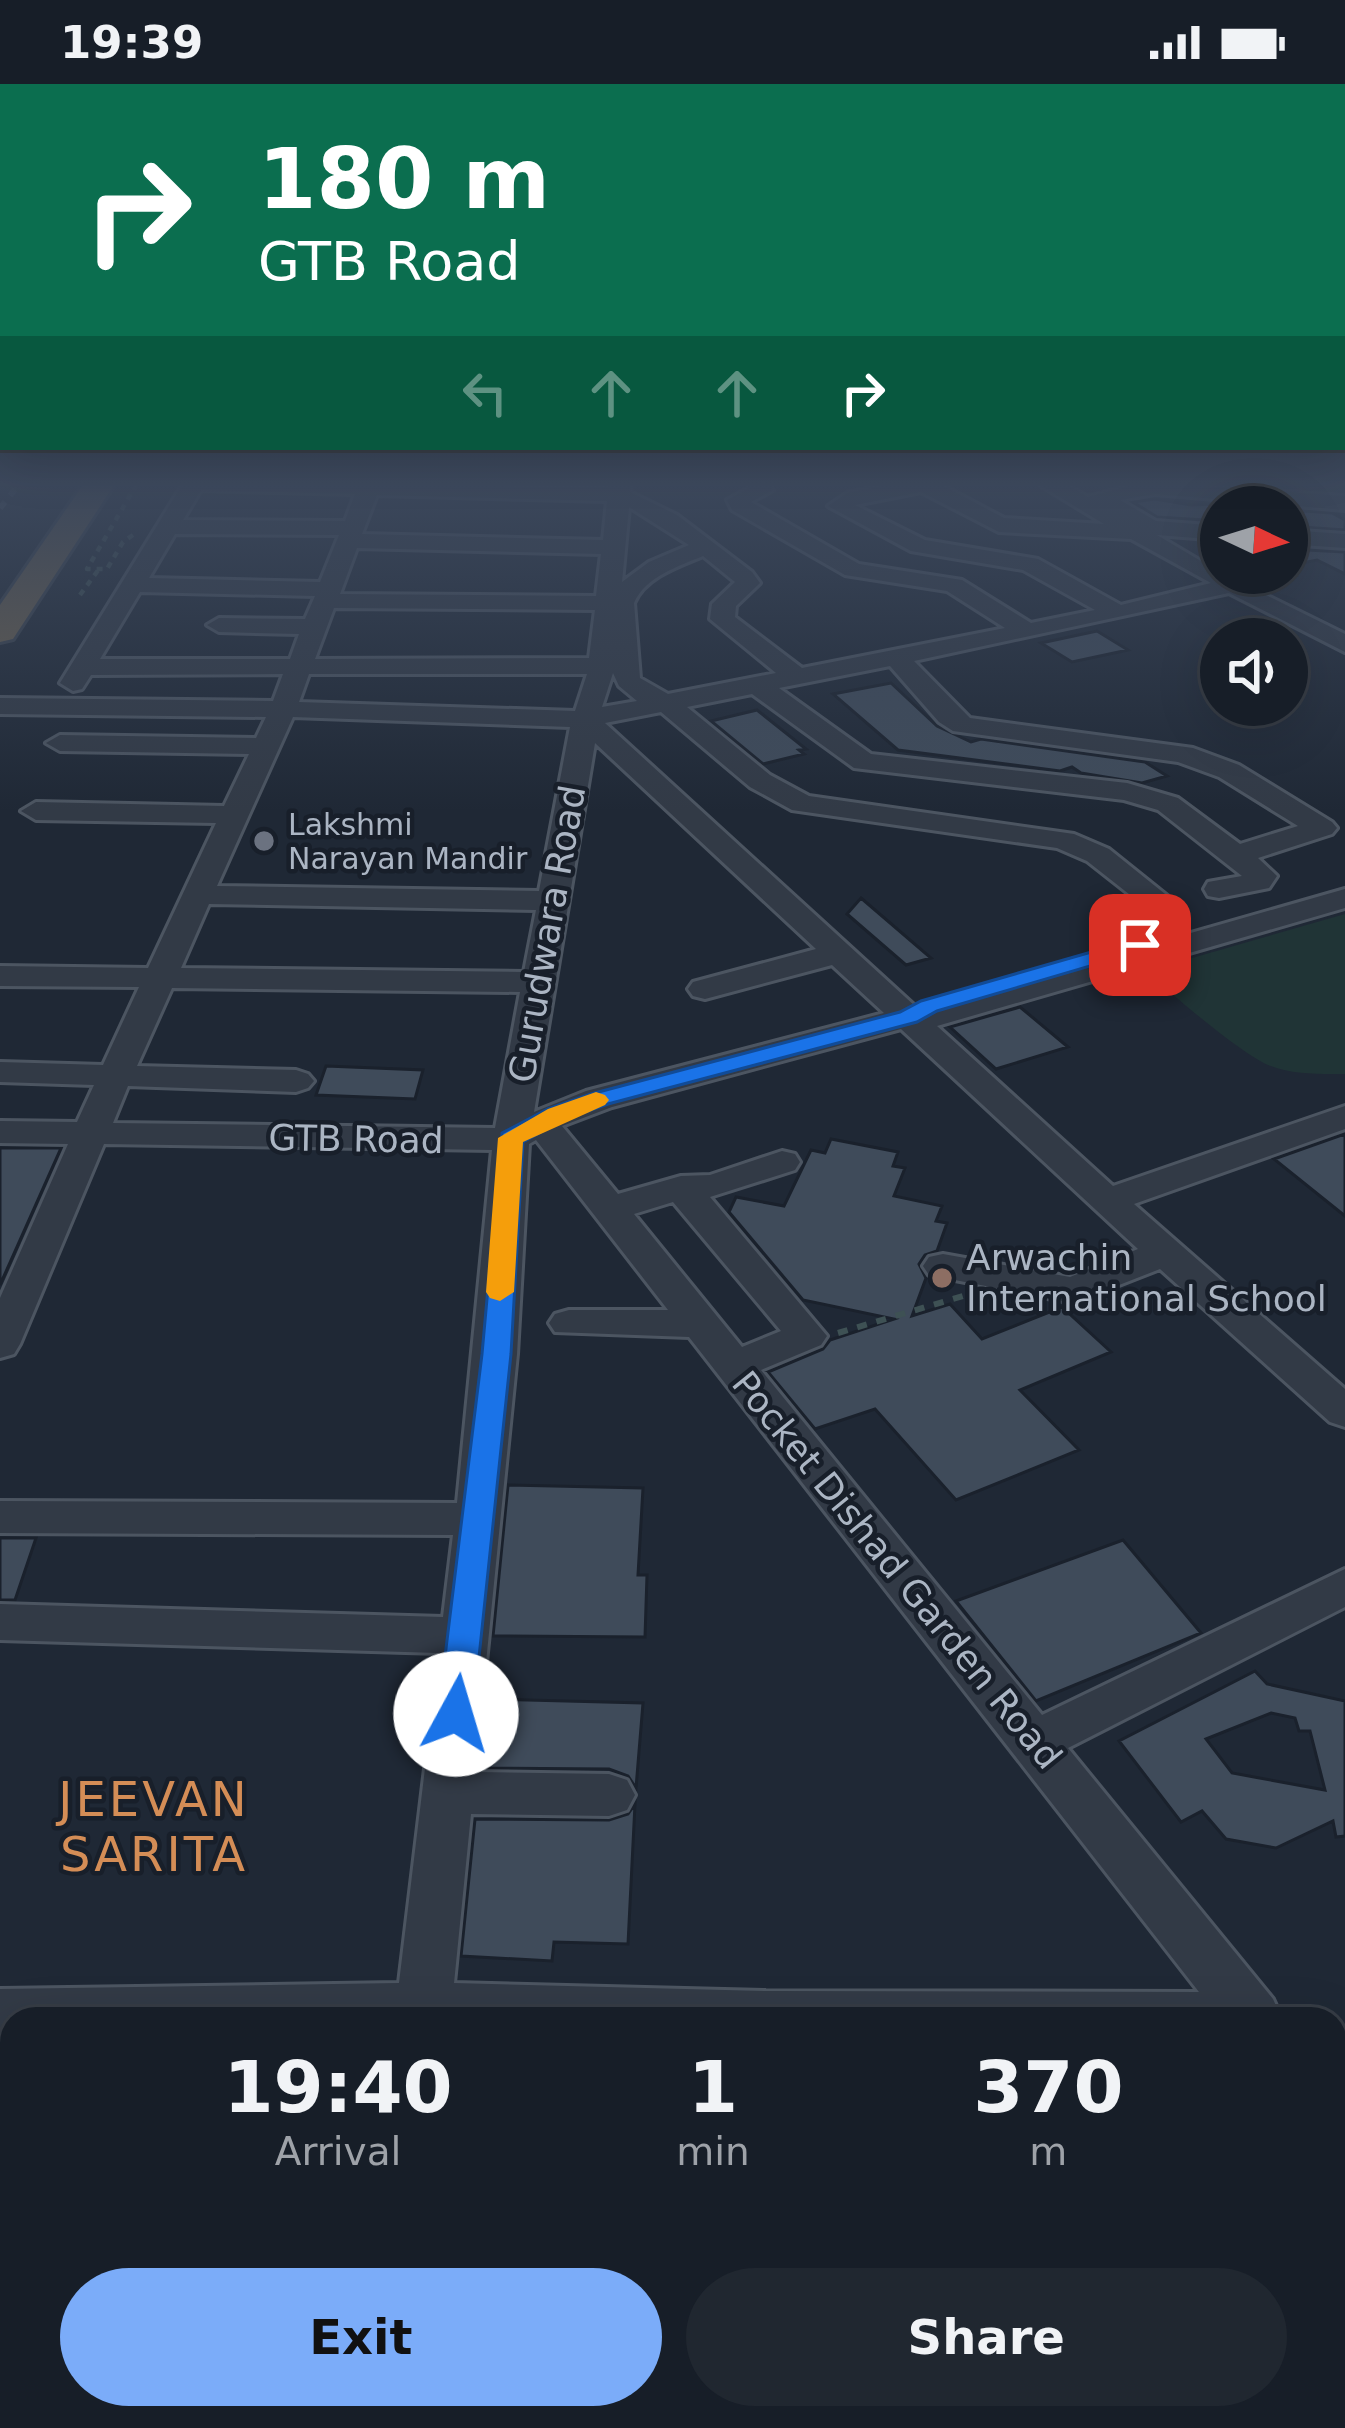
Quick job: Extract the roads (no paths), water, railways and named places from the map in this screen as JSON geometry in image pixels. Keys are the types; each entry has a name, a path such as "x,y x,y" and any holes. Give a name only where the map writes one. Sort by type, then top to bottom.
{"highway":[{"path":"0,631 27,591"}],"street":[{"path":"59,707 127,591"},
{"path":"193,591 324,605 608,603"},
{"path":"0,1344 116,1074 283,709 329,591"},
{"name":"Gurudwara Road","path":"424,2007 539,982 585,719 601,666 609,591"},
{"path":"627,591 622,603 628,680 641,693 666,703 786,798 831,809 1064,840 1099,855 1160,902"},
{"path":"739,591 724,604 722,619 797,677"},
{"path":"969,591 1027,631"},
{"path":"1079,591 1118,613"},
{"path":"0,706 585,719 1200,593"},
{"path":"1249,594 1345,644"},
{"path":"219,625 324,605"},
{"path":"896,657 963,725 1184,754 1229,771 1322,828 1237,855"},
{"path":"82,667 601,666"},
{"path":"757,685 864,762 1030,778 1147,796 1168,804 1262,877 1258,882 1219,889"},
{"path":"585,719 836,954 1345,1412"},
{"path":"60,743 266,746"},
{"path":"36,811 235,815"},
{"path":"200,895 553,901"},
{"name":"GTB Road","path":"0,1132 526,1130 599,1099 909,1017 937,1016 1330,896"},
{"path":"705,989 836,954"},
{"path":"0,976 539,982"},
{"path":"0,1072 296,1081"},
{"path":"1107,1201 1345,1117"},
{"name":"Pocket Dishad Garden Road","path":"526,1130 609,1209 1245,2007"},
{"path":"609,1209 681,1187 714,1186 782,1162"},
{"path":"681,1187 807,1336 734,1365"},
{"path":"943,1266 1073,1290 1165,1252"},
{"path":"568,1323 702,1324"},
{"path":"0,1516 476,1519"},
{"path":"1034,1742 1345,1586"},
{"path":"0,1622 464,1636"},
{"path":"447,1793 609,1795"}],"place":[{"name":"Lakshmi Narayan Mandir","path":"264,841"},
{"name":"Arwachin International School","path":"942,1278"}],"district":[{"name":"JEEVAN SARITA","path":"154,1826"}]}
